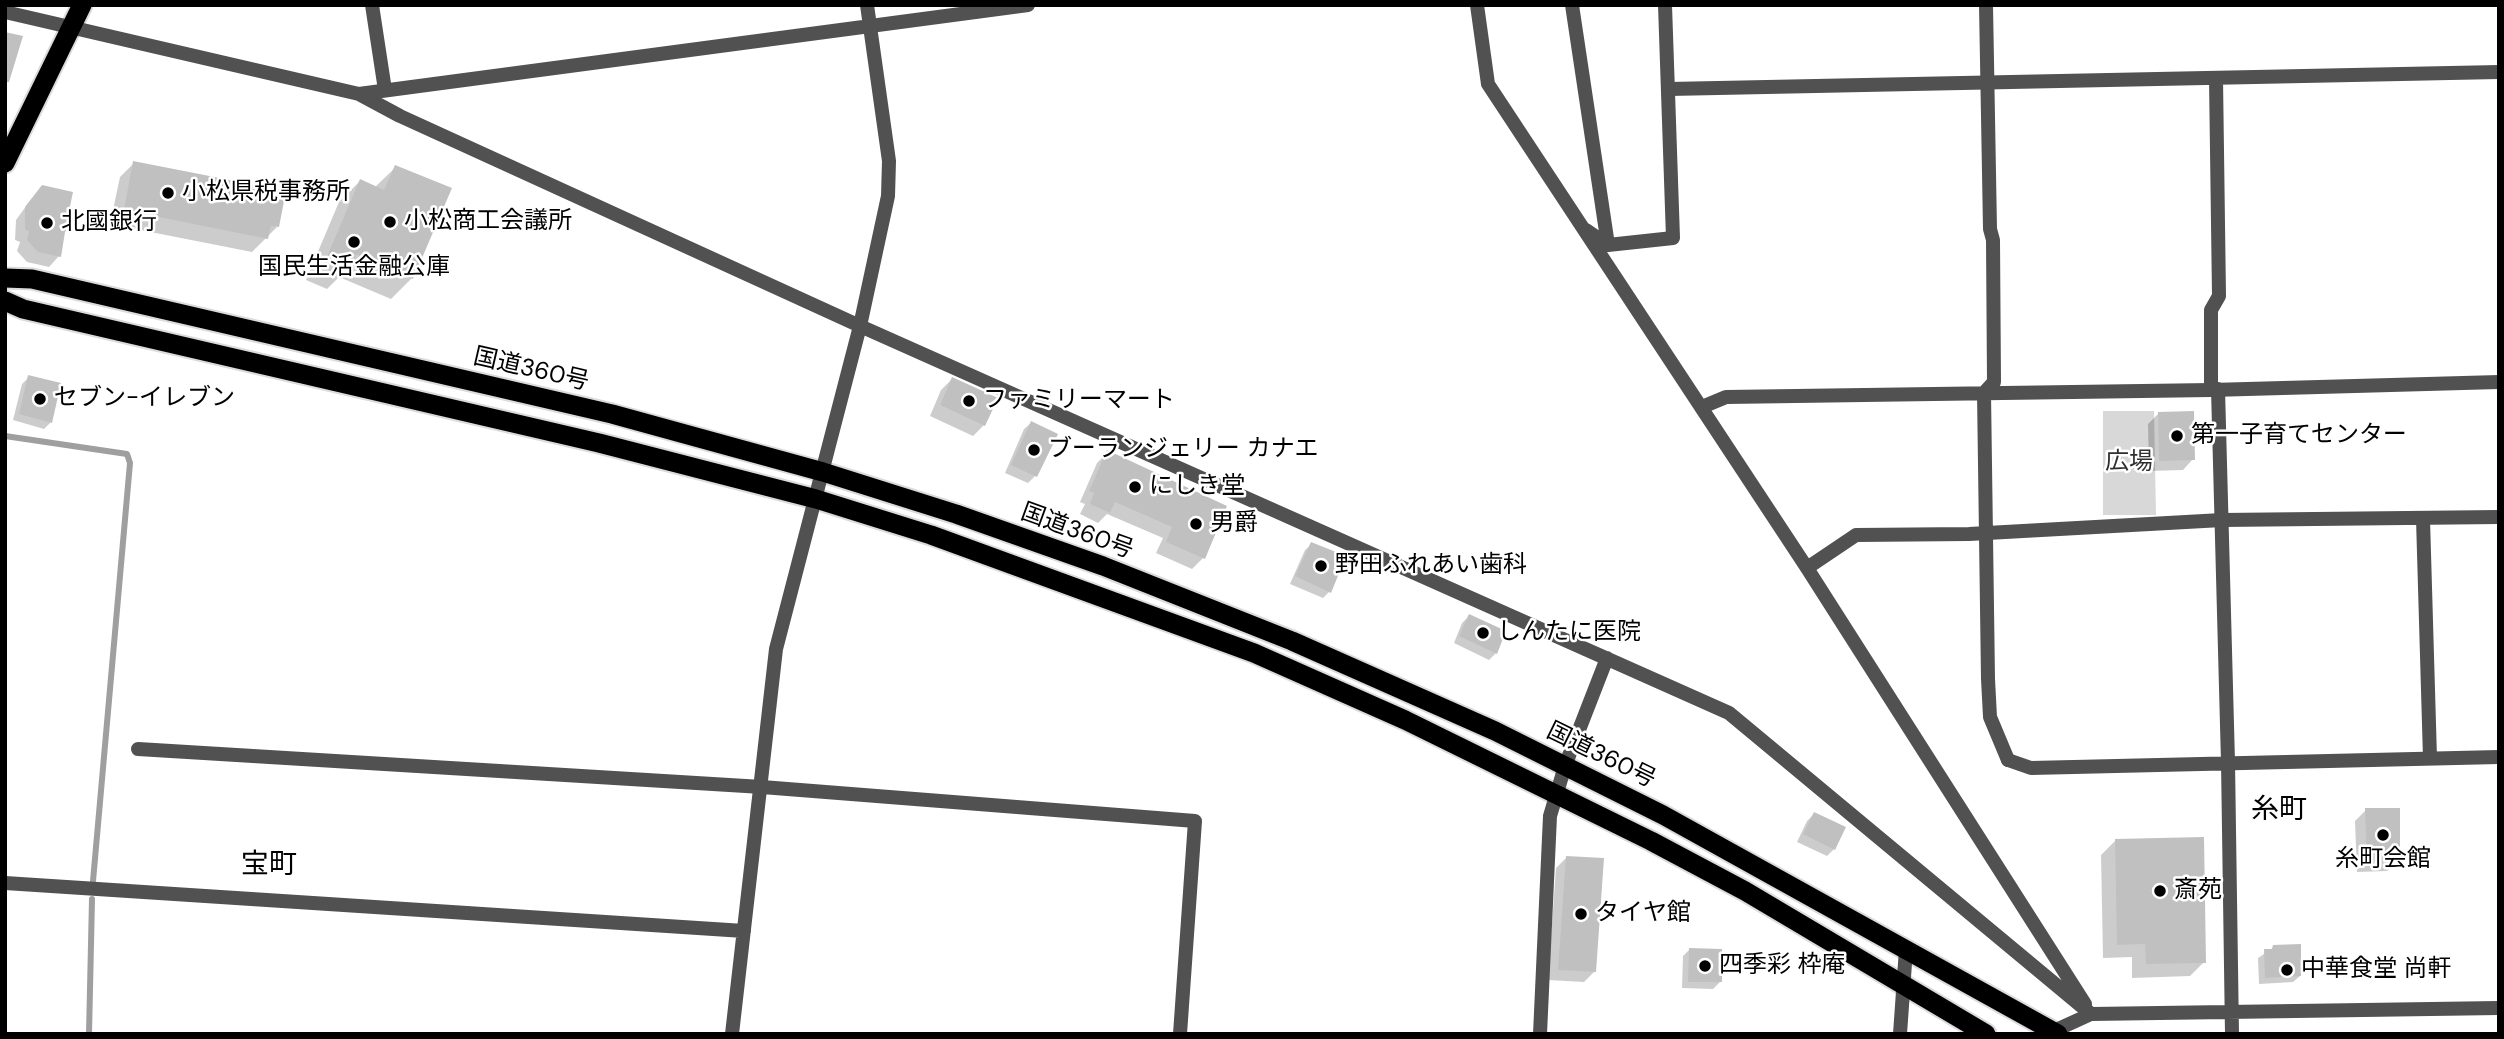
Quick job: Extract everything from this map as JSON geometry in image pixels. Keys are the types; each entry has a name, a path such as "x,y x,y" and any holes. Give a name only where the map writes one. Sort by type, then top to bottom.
{"highway":[{"path":"5,163 82,5"},
{"name":"国道360号","path":"5,278 32,279 612,414 823,472 1079,557 1292,641 1494,731 1663,815 2053,1033"},
{"path":"5,301 23,309 585,440 816,499 931,535 1254,653 1405,720 1556,793 1745,891 1986,1034"}],"street":[{"path":"372,5 385,90"},
{"path":"732,1034 776,649 860,326 888,196 889,161 867,5"},
{"path":"359,94 1028,5"},
{"path":"1477,5 1488,84 1579,226 1807,568 2091,1014"},
{"path":"1572,5 1608,245"},
{"path":"1579,226 1608,245 1673,238 1665,5"},
{"path":"1986,5 1994,382 1984,393 1990,717 2008,760 2031,768 2499,757"},
{"path":"5,12 359,94 413,122 860,326 1729,713 2091,1014"},
{"path":"1669,89 2499,72"},
{"path":"2216,78 2219,296 2211,310 2222,520 2232,1034"},
{"path":"1702,407 1726,397 2214,390 2499,382"},
{"path":"1807,568 1856,536 1985,533 2222,520 2499,517"},
{"path":"2423,519 2430,758"},
{"path":"1540,1034 1550,816 1564,766 1607,658"},
{"path":"138,749 762,787 1195,821 1180,1034"},
{"path":"5,883 744,931"},
{"path":"1900,1034 1906,949"},
{"path":"2053,1033 2091,1014 2499,1008"}],"green space":[{"name":"広場","path":"2103,411 2154,411 2156,515 2103,515"}],"building":[{"path":"5,32 23,36 9,82 5,82"},
{"path":"133,161 286,191 279,227 271,226 268,239 124,210"},
{"name":"小松商工会議所","path":"395,165 452,188 413,279 356,254 350,269 326,259 360,179 384,190"},
{"name":"北國銀行","path":"42,185 73,192 68,216 70,225 65,232 61,257 38,252 27,240 29,231 25,230 25,207"},
{"name":"セブン-イレブン","path":"28,375 61,383 52,423 19,414"},
{"name":"ファミリーマート","path":"952,377 998,398 985,426 940,405"},
{"name":"第一子育てセンター","path":"2194,411 2195,460 2159,461 2158,412"},
{"name":"ブーランジェリー カナエ","path":"1031,421 1058,434 1037,477 1011,465"},
{"path":"1107,450 1227,506 1205,559 1166,542 1172,527 1115,502 1110,513 1090,504 1094,493 1089,491"},
{"name":"野田ふれあい歯科","path":"1311,542 1346,556 1331,593 1295,576"},
{"name":"しんたに医院","path":"1469,614 1506,631 1497,654 1459,636"},
{"name":"糸町会館","path":"2365,808 2400,808 2400,861 2367,862"},
{"path":"1814,812 1846,827 1835,850 1803,834"},
{"name":"斎苑","path":"2204,837 2206,963 2146,964 2145,944 2117,945 2115,839"},
{"name":"タイヤ館","path":"1566,856 1604,858 1596,972 1558,970"},
{"path":"2301,944 2301,976 2265,978 2264,949 2272,949 2273,945"},
{"name":"四季彩 枠庵","path":"1689,948 1722,949 1722,982 1688,982"}],"waterway":[{"path":"5,436 127,454 130,463 93,881"},
{"path":"89,1034 92,899"}],"place":[{"name":"小松県税事務所","path":"168,193"},
{"name":"小松商工会議所","path":"390,222"},
{"name":"北國銀行","path":"47,223"},
{"name":"国民生活金融公庫","path":"354,242"},
{"name":"セブン-イレブン","path":"40,399"},
{"name":"ファミリーマート","path":"969,401"},
{"name":"第一子育てセンター","path":"2177,436"},
{"name":"ブーランジェリー カナエ","path":"1034,450"},
{"name":"にしき堂","path":"1135,487"},
{"name":"男爵","path":"1196,524"},
{"name":"野田ふれあい歯科","path":"1321,566"},
{"name":"しんたに医院","path":"1483,633"},
{"name":"糸町会館","path":"2383,835"},
{"name":"斎苑","path":"2160,891"},
{"name":"タイヤ館","path":"1581,914"},
{"name":"四季彩 枠庵","path":"1705,966"},
{"name":"中華食堂 尚軒","path":"2287,970"}],"district":[{"name":"糸町","path":"2279,811"},
{"name":"宝町","path":"269,866"}]}
